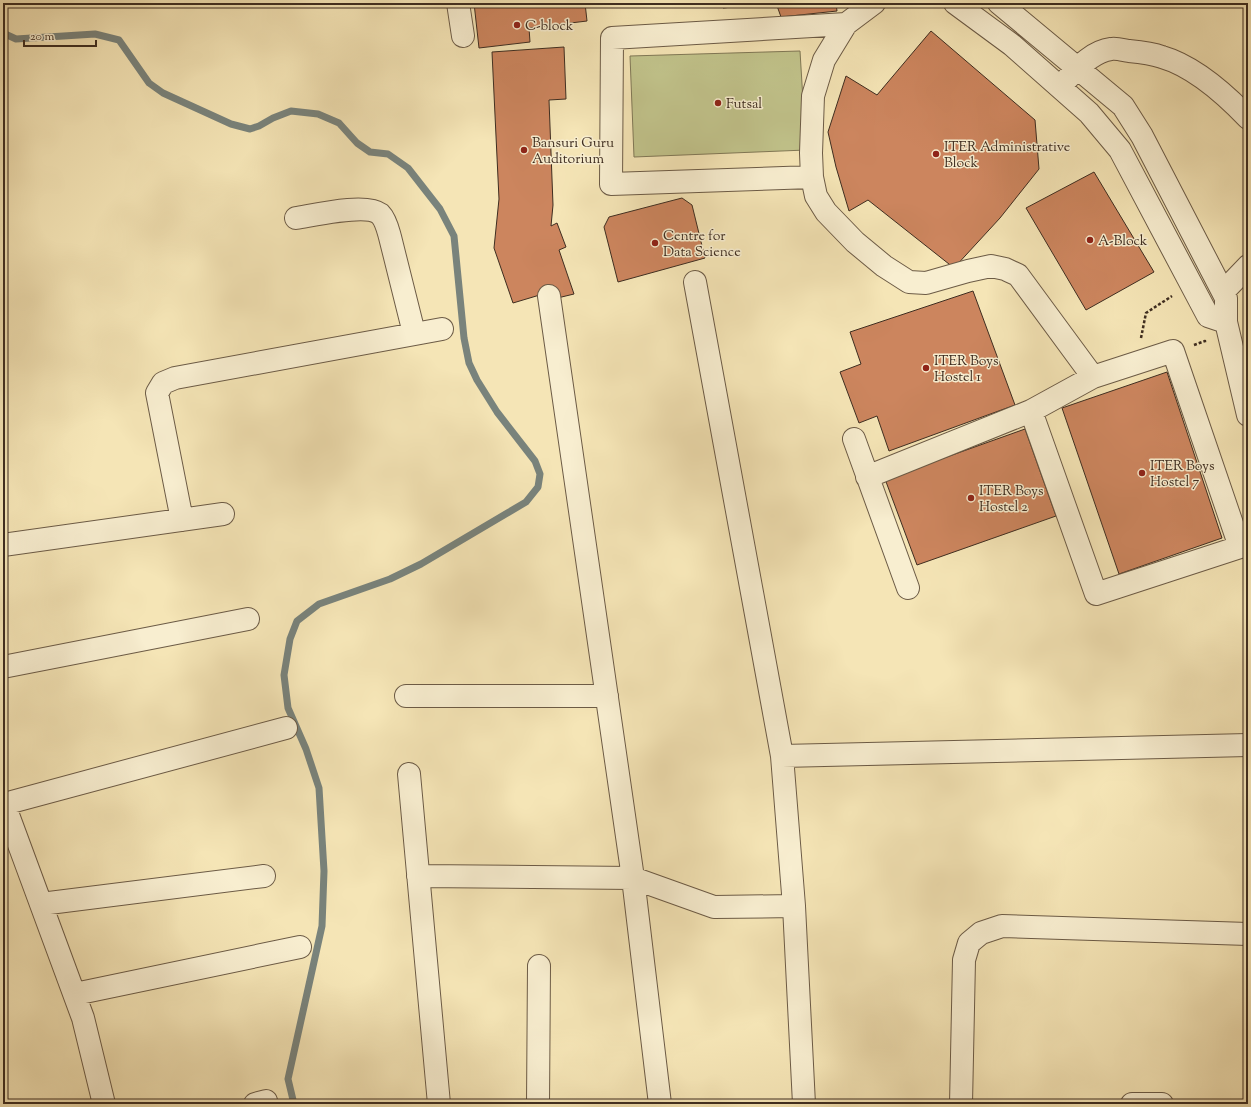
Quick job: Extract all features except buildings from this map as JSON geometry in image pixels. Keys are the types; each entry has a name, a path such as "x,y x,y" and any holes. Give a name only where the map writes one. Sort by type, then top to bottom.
{"street":[{"path":"458,3 463,36"},
{"path":"874,3 846,24 824,60 813,96 811,153 812,177 816,196 826,212 840,227 884,266 909,282 926,283 991,266 1005,269 1018,276 1093,377"},
{"path":"955,3 1012,45 1089,113 1120,150 1208,316 1226,322"},
{"path":"999,3 1123,106 1142,136 1226,298 1226,322 1248,415"},
{"path":"812,177 611,184 612,38 846,24"},
{"path":"1060,87 1077,68 1094,55 1110,49 1148,53 1163,57 1206,80 1248,118"},
{"path":"296,218 360,208 374,211 381,215 386,224 390,237 414,334"},
{"path":"1223,292 1248,266"},
{"path":"694,282 782,756 794,906 804,1104"},
{"path":"549,296 633,878 660,1104"},
{"path":"182,520 157,393 163,383 175,378 442,329"},
{"path":"868,477 1031,411 1093,377 1173,351 1240,547 1096,594 1031,411"},
{"path":"854,439 908,588"},
{"path":"3,545 223,514"},
{"path":"3,667 248,619"},
{"path":"406,696 607,696"},
{"path":"104,1104 83,1018 3,802 286,728"},
{"path":"782,756 1248,745"},
{"path":"409,774 439,1104"},
{"path":"41,904 264,876"},
{"path":"418,876 633,878 714,907 794,906"},
{"path":"961,1104 964,960 969,943 981,933 1002,926 1248,934"},
{"path":"74,994 300,947"},
{"path":"538,1104 539,966"},
{"path":"1132,1104 1162,1104"}],"path":[{"path":"249,3 276,6 295,3"},
{"path":"1136,363 1146,313 1191,284"}],"green space":[{"name":"Futsal","path":"800,51 806,150 634,157 630,56"}],"waterway":[{"path":"3,33 16,39 95,34 119,40 149,83 163,93 231,124 250,129 291,111 318,114 339,123 357,143 370,152 388,154 408,168 440,209 454,236 464,338 469,363 477,380 497,412 535,461 540,474 538,487 526,502 421,564 390,579 319,604 297,621 290,639 284,675 288,708 306,749 319,788 324,871 322,926 288,1079 294,1104"}],"place":[{"name":"C-block","path":"517,25"},
{"name":"Futsal","path":"718,103"},
{"name":"Bansuri Guru Auditorium","path":"524,150"},
{"name":"ITER Administrative Block","path":"936,154"},
{"name":"A-Block","path":"1090,240"},
{"name":"Centre for Data Science","path":"655,243"},
{"name":"ITER Boys Hostel 1","path":"926,368"},
{"name":"ITER Boys Hostel 7","path":"1142,473"},
{"name":"ITER Boys Hostel 2","path":"971,498"}]}
